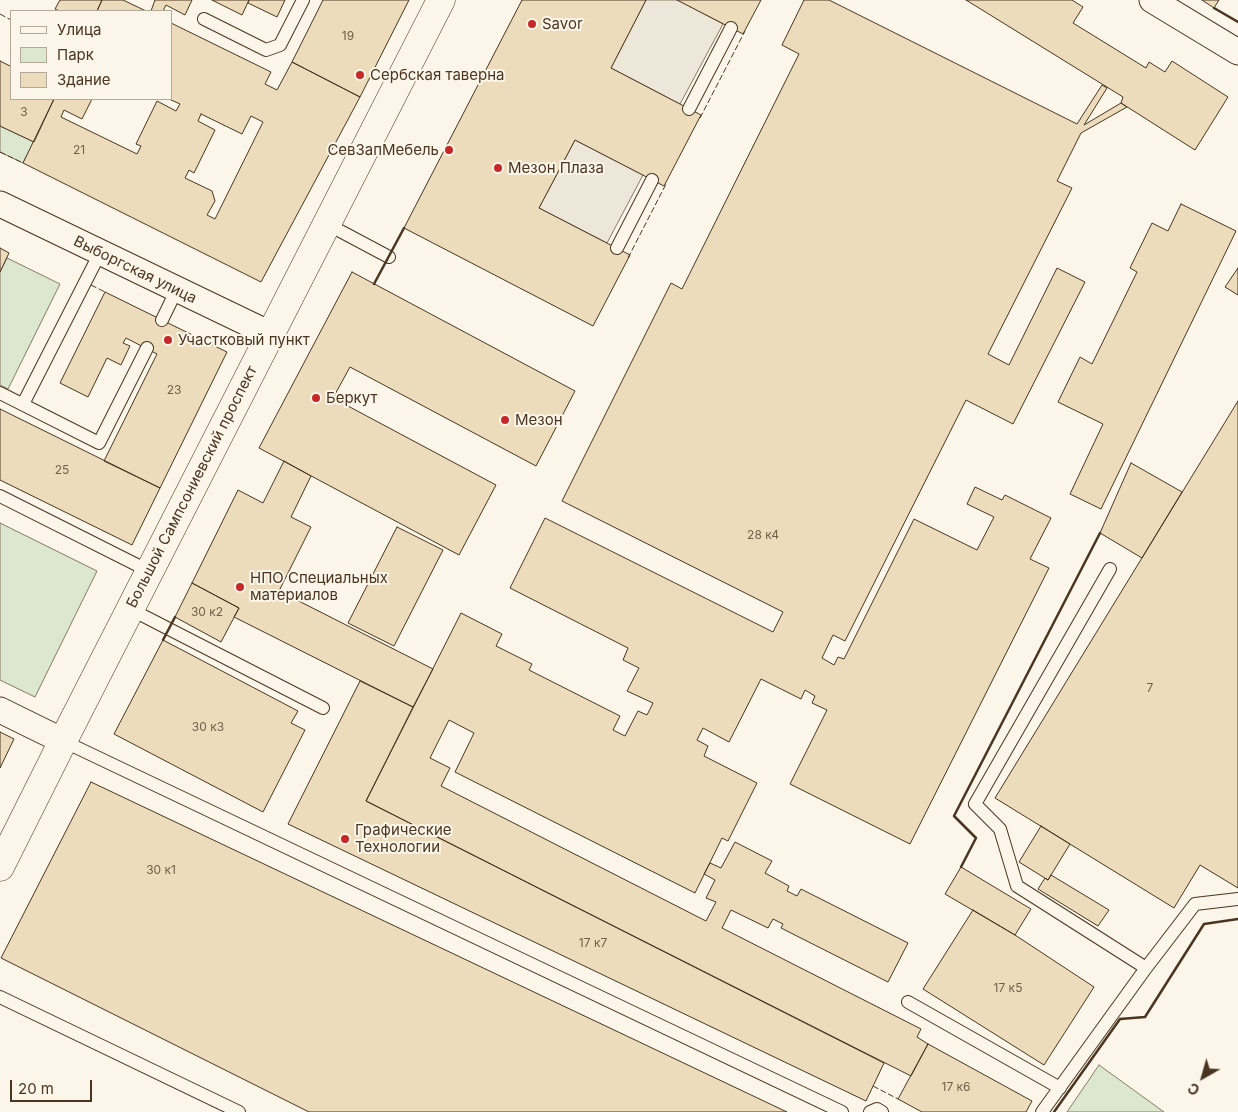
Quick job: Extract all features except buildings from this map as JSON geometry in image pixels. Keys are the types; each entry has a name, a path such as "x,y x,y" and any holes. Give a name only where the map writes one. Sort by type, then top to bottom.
{"main road":[{"name":"Большой Сампсониевский проспект","path":"0,867 441,0"}],"street":[{"path":"1152,0 1238,52"},
{"name":"Выборгская улица","path":"0,204 270,334"},
{"path":"0,710 63,740"}],"lane":[{"path":"204,19 266,50 280,45 303,0"},
{"path":"689,109 731,28"},
{"path":"617,248 652,180"},
{"path":"327,224 389,257"},
{"path":"23,404 100,253"},
{"path":"162,320 177,289"},
{"path":"0,393 99,443 147,348"},
{"path":"0,496 149,571"},
{"path":"1110,569 975,804 1000,828 1017,886 1146,968"},
{"path":"130,609 323,708"},
{"path":"63,740 842,1112"},
{"path":"1042,1112 1146,968 1195,904 1238,899"},
{"path":"0,997 239,1112"},
{"path":"908,1002 1060,1088"},
{"path":"870,1112 877,1109 882,1112"}],"green space":[{"path":"0,126 34,142 23,163 0,152"},
{"path":"7,258 60,284 8,389 0,385 0,272"},
{"path":"0,523 97,571 35,697 0,680"},
{"path":"1099,1065 1164,1112 1067,1112"}],"shaded area":[{"path":"646,0 678,0 723,24 680,104 611,68"},
{"path":"575,140 643,175 607,243 539,208"}],"fence":[{"path":"0,14 10,19"},
{"path":"700,118 745,31"},
{"path":"0,152 23,163"},
{"path":"628,258 666,184"},
{"path":"91,285 105,292"},
{"path":"873,1086 898,1099"}],"wall":[{"path":"1214,8 1238,22"},
{"path":"374,284 404,228"},
{"path":"961,867 976,838 954,816 1100,533"},
{"path":"163,640 175,617"},
{"path":"1054,1112 1120,1019 1145,1017 1204,924 1238,919"}],"place":[{"name":"Savor","path":"532,24"},
{"name":"Сербская таверна","path":"360,75"},
{"name":"СевЗапМебель","path":"449,150"},
{"name":"Мезон Плаза","path":"498,168"},
{"name":"Участковый пункт","path":"168,340"},
{"name":"Беркут","path":"316,398"},
{"name":"Мезон","path":"505,420"},
{"name":"НПО Специальных материалов","path":"240,587"},
{"name":"Графические Технологии","path":"345,839"}]}
